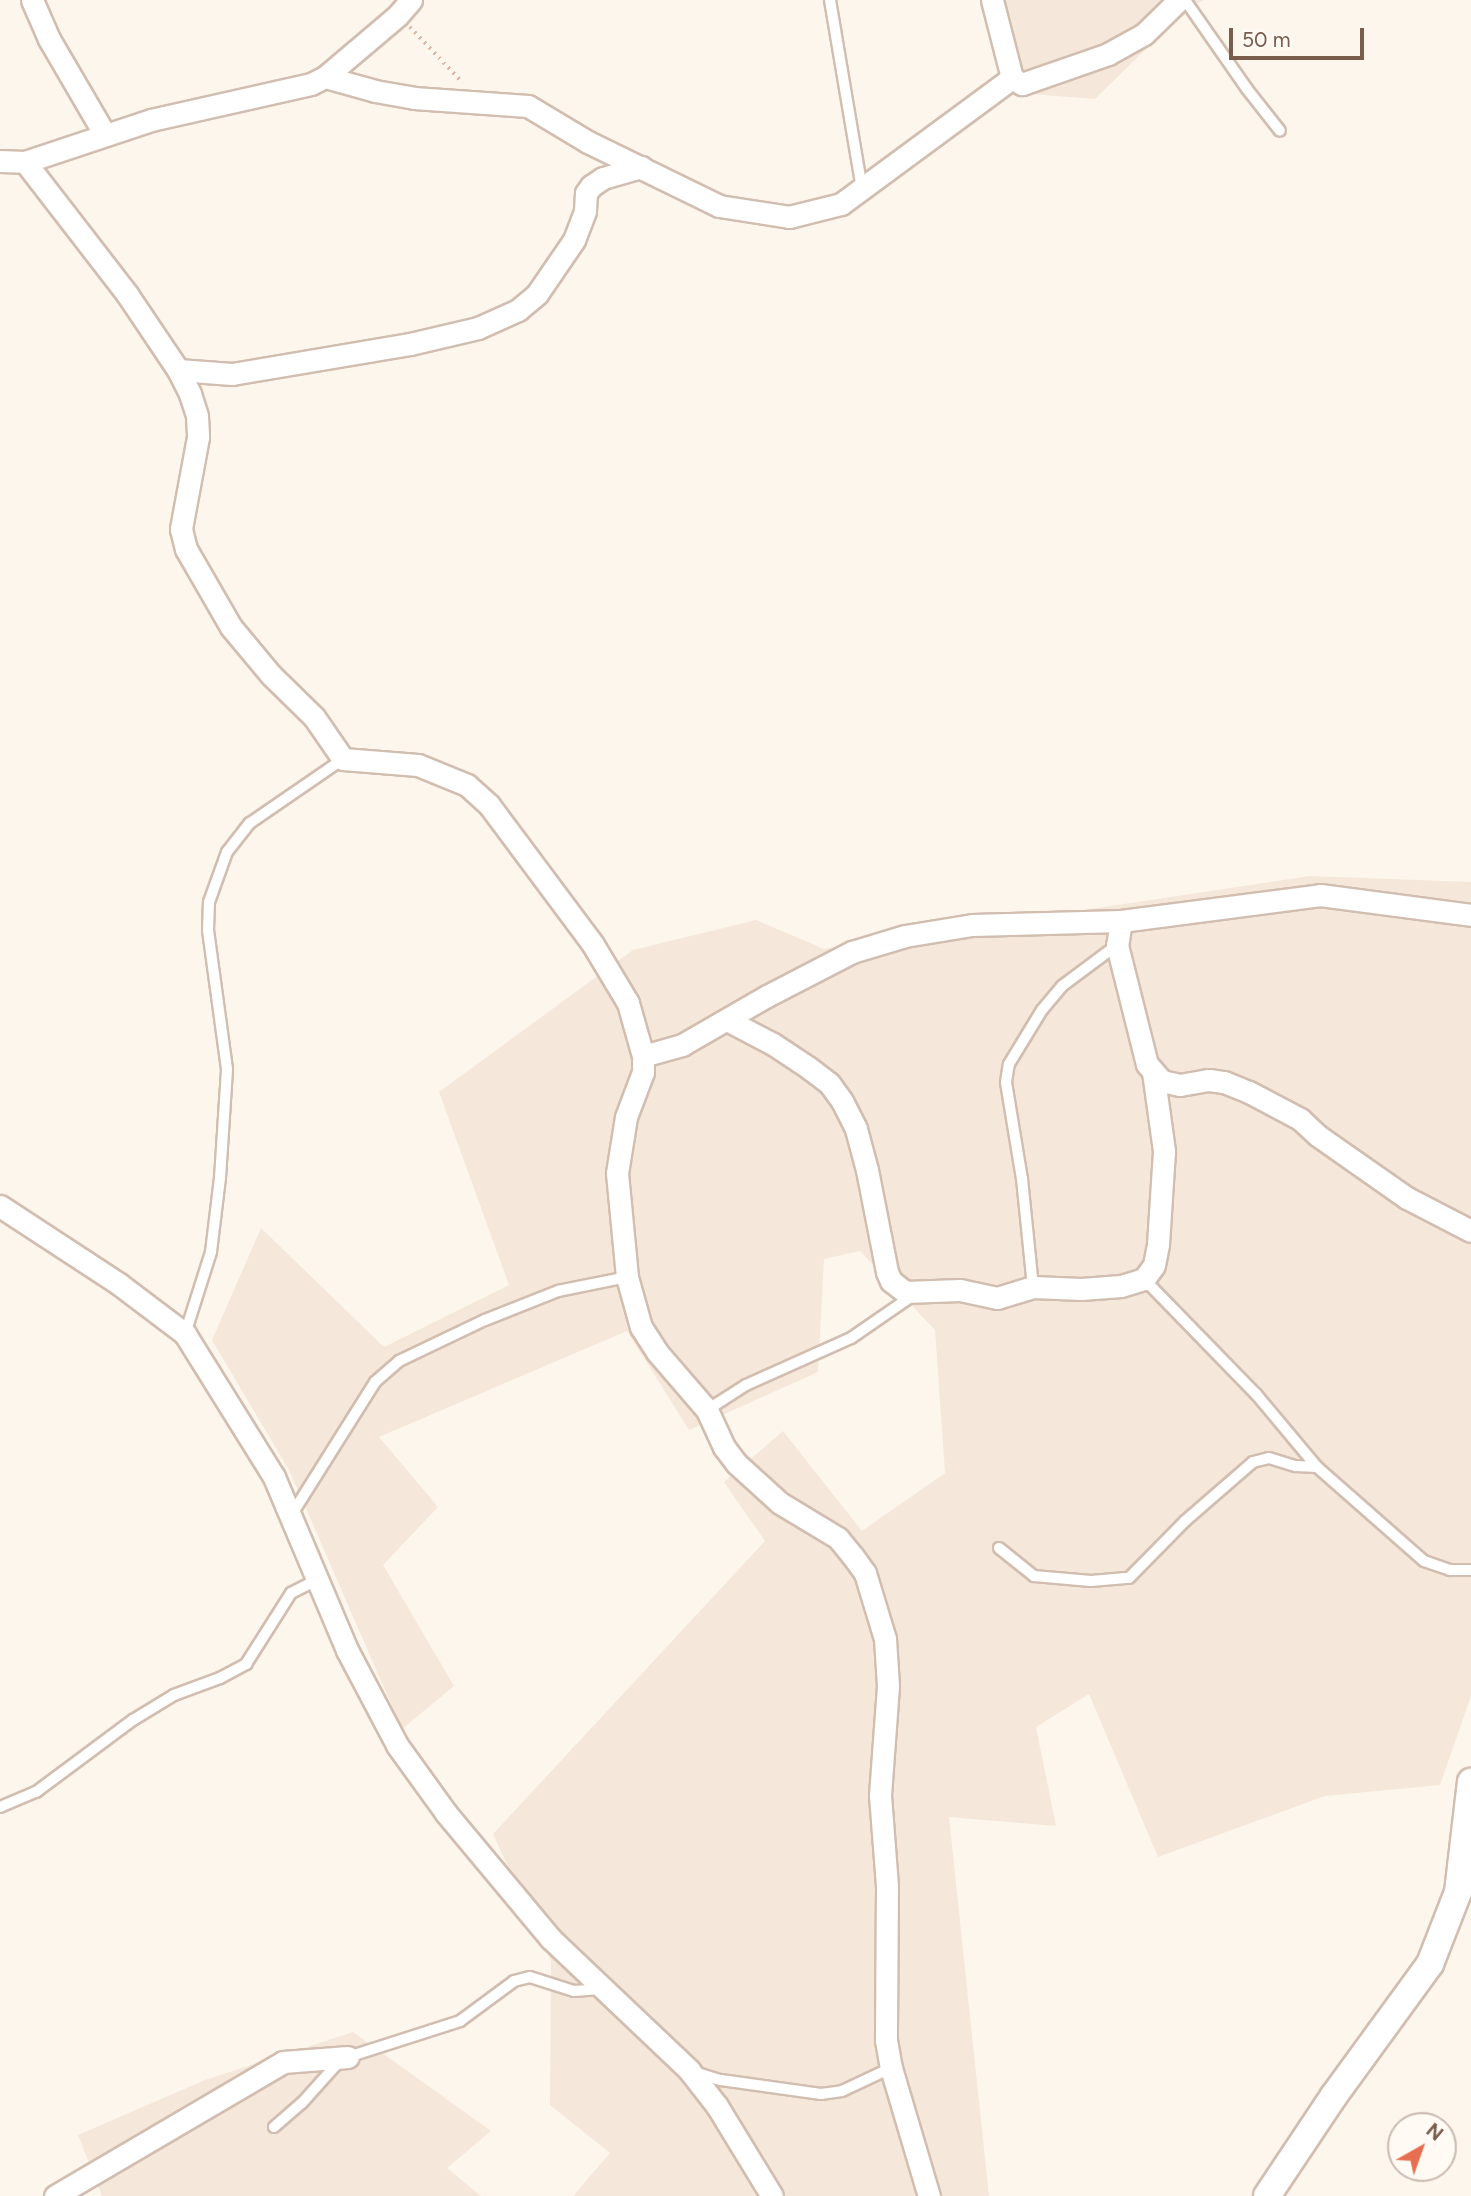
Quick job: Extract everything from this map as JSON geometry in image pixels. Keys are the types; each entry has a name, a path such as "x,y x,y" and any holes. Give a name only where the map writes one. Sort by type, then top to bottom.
{"street":[{"path":"32,0 49,39 104,133"},
{"path":"992,0 1012,78 1022,84 1108,54 1144,34 1178,0"},
{"path":"0,161 25,162 104,133 150,120 311,84 325,77 405,7"},
{"path":"325,77 375,91 483,105 509,103 528,106 588,142 719,206 765,216 789,217 816,213 841,204 1012,78"},
{"path":"25,162 127,294 178,370 197,416 198,437 181,529 186,549 231,627 271,675 314,716 343,759 418,765 467,785 488,805 613,974 628,1003 643,1056 639,1091 626,1117 619,1144 617,1173 627,1277 640,1327 657,1352 707,1410 724,1447 737,1464 780,1503 838,1538 865,1573 872,1591 888,1660 880,1796 887,1888 886,2040 891,2068 929,2196"},
{"path":"178,370 232,374 410,344 478,328 517,310 537,294 574,240 585,211 586,193 591,186 603,178 641,167"},
{"path":"643,1056 682,1045 852,952 905,936 972,925 1121,921 1320,895 1471,915"},
{"path":"1121,921 1117,946 1147,1064 1153,1072 1170,1084 1224,1082 1272,1103 1300,1119 1408,1198 1471,1231"},
{"path":"727,1020 773,1044 809,1068 829,1083 842,1101 856,1129 891,1281 905,1292 960,1290 997,1298 1033,1287 1081,1289 1121,1286 1144,1279 1154,1265 1158,1244 1164,1151 1153,1072"},
{"path":"0,1206 128,1290 184,1334 274,1477 292,1514 347,1650 397,1745 446,1813 519,1902 601,1989 689,2070 717,2106 772,2196"},
{"path":"1267,2196 1333,2097 1430,1964 1458,1892 1470,1795"},
{"path":"55,2196 283,2062 348,2057"}],"lane":[{"path":"830,0 862,190"},
{"path":"1185,0 1280,131"},
{"path":"184,1334 211,1252 220,1178 227,1069 208,930 209,902 227,852 250,823 343,759"},
{"path":"1033,1287 1022,1179 1006,1083 1009,1064 1042,1010 1062,986 1117,946"},
{"path":"292,1514 375,1382 399,1361 485,1320 558,1291 627,1277"},
{"path":"1144,1279 1256,1394 1317,1467 1424,1561 1450,1570 1471,1570"},
{"path":"707,1410 746,1385 851,1338 918,1292"},
{"path":"999,1548 1034,1576 1091,1581 1129,1578 1185,1521 1253,1462 1269,1458 1297,1466 1317,1467"},
{"path":"0,1807 36,1792 133,1720 174,1695 220,1678 246,1664 291,1593 319,1579"},
{"path":"274,2127 302,2103 336,2065 348,2057 460,2021 521,1978 530,1977 574,1991 601,1989"},
{"path":"689,2070 721,2080 821,2094 842,2091 891,2068"}],"path":[{"path":"405,7 483,105"}],"shaded area":[{"path":"998,0 1204,0 1189,7 1095,99 1018,93"},
{"path":"1310,876 1471,882 1471,1696 1440,1785 1325,1796 1158,1857 1089,1694 1036,1727 1056,1826 949,1817 989,2196 573,2196 610,2153 550,2105 551,1961 493,1834 765,1541 724,1482 783,1431 862,1531 945,1473 935,1330 860,1251 824,1259 818,1372 689,1430 627,1331 379,1437 438,1507 383,1565 454,1686 402,1729 290,1472 212,1340 261,1228 384,1347 509,1285 439,1092 633,950 756,920 824,949"},
{"path":"353,2032 491,2131 447,2168 481,2196 102,2196 78,2135 205,2080"}]}
